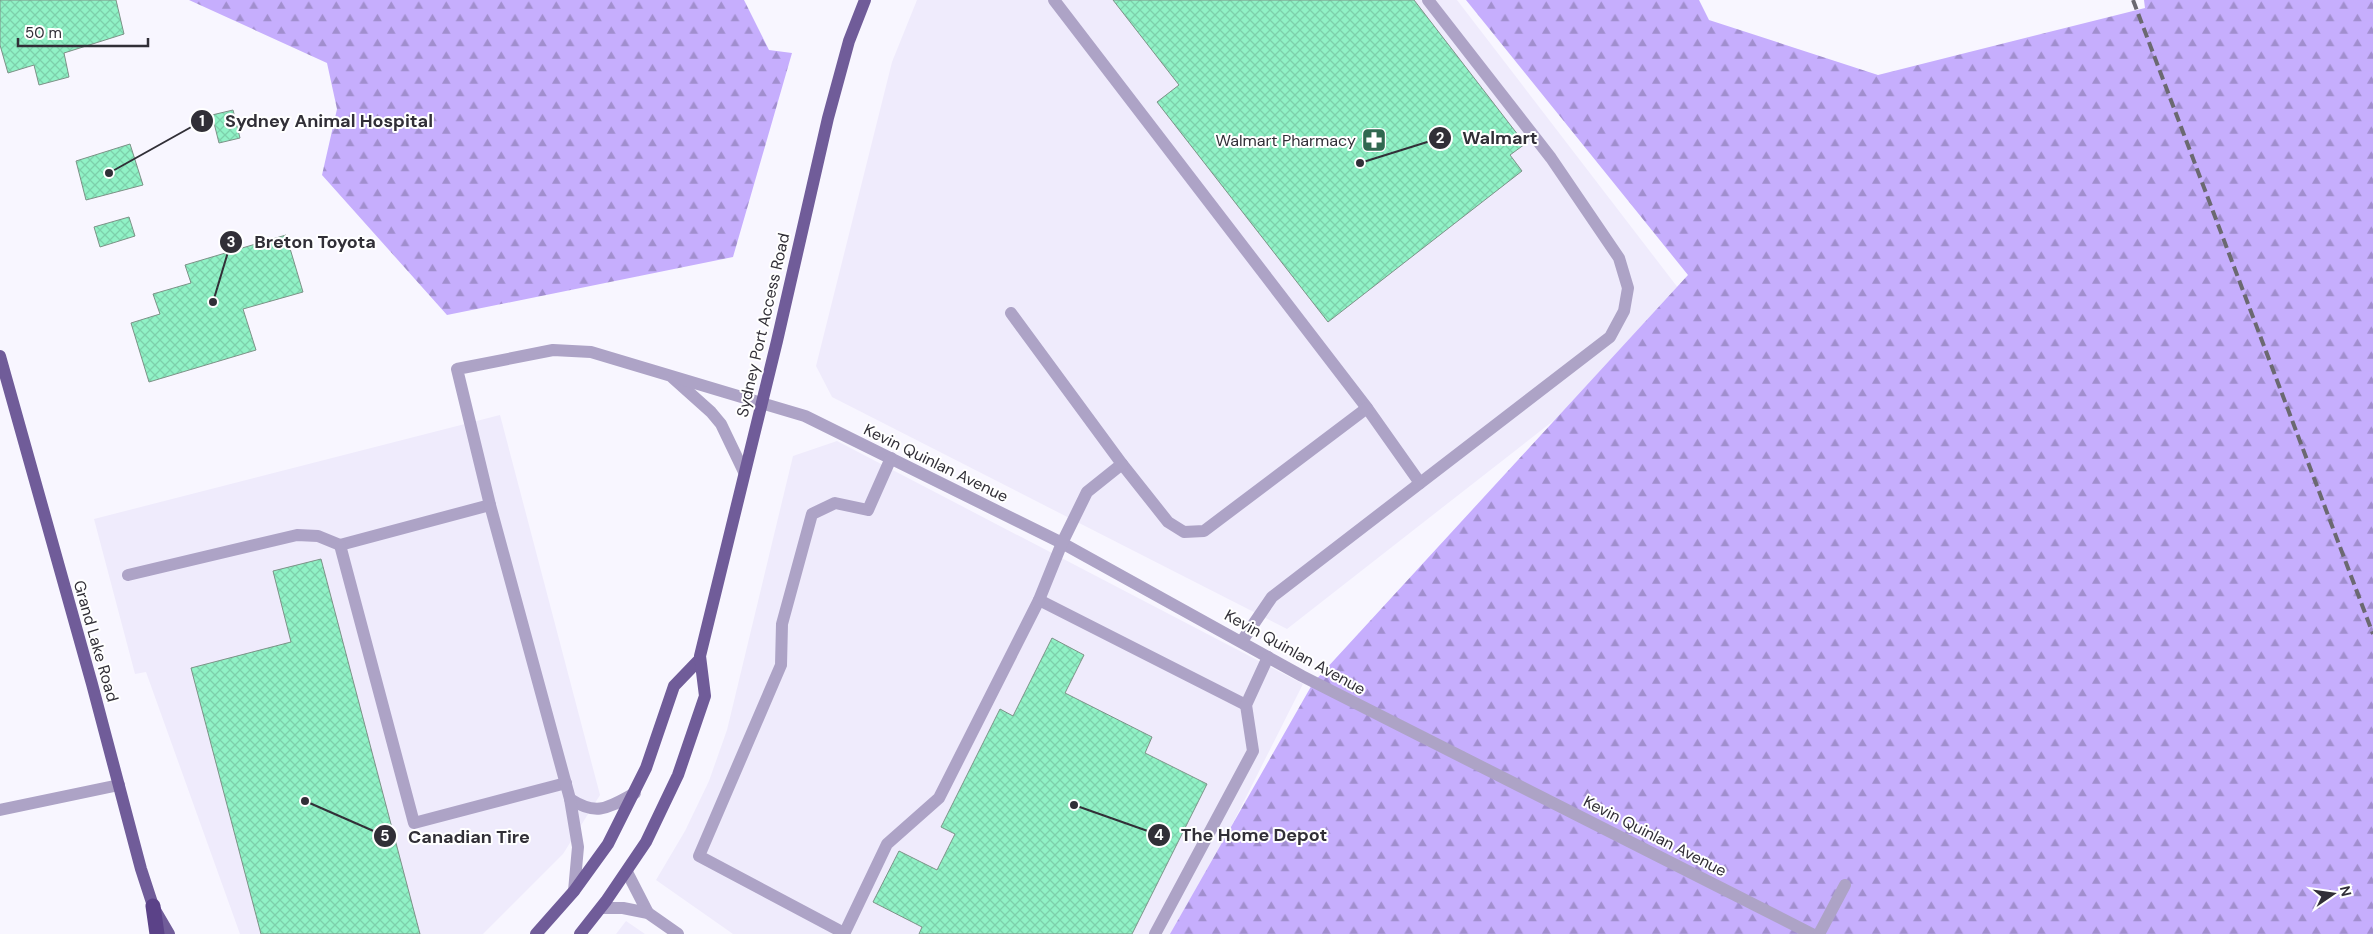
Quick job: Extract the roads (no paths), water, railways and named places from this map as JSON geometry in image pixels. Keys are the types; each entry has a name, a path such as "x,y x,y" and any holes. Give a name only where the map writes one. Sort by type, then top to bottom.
{"highway":[{"path":"153,906 157,934"}],"main road":[{"name":"Sydney Port Access Road","path":"580,934 627,872 664,809 691,740 705,696 699,660 837,80 865,0"},
{"name":"Grand Lake Road","path":"0,356 153,906 163,934"},
{"path":"536,934 574,891 608,844 635,793 655,744 674,686 699,660"},
{"path":"153,906 169,934"}],"street":[{"path":"1054,0 1366,408 1420,483"},
{"path":"1242,641 1272,597 1610,337 1624,311 1628,288 1619,258 1568,182 1428,0"},
{"path":"1010,313 1122,464 1168,522 1184,532 1204,531 1366,408"},
{"name":"Kevin Quinlan Avenue","path":"490,505 457,368 553,350 591,352 805,416 1062,543 1242,641 1302,676 1812,934"},
{"path":"669,375 711,412 721,424 744,472"},
{"path":"891,458 868,510 834,503 812,514 782,624 781,665 699,856 844,934 887,844 939,798 1039,600 1062,543 1087,492 1122,464"},
{"path":"128,575 298,535 318,536 340,545 490,505 570,799 578,847 574,891"},
{"path":"340,545 414,823 566,783"},
{"path":"1039,600 1246,705"},
{"path":"1155,934 1253,751 1246,705 1268,657"},
{"path":"0,810 119,785"},
{"path":"570,799 583,807 598,810 611,807 635,793"},
{"path":"627,872 648,914"},
{"path":"1819,934 1844,885"},
{"path":"601,908 623,908 648,914 678,934"}],"railway":[{"path":"2133,0 2373,634"}],"place":[{"name":"Walmart Pharmacy","path":"1374,140"},
{"name":"Walmart","path":"1360,163"},
{"name":"Sydney Animal Hospital","path":"109,173"},
{"name":"Breton Toyota","path":"213,302"},
{"name":"Canadian Tire","path":"305,801"},
{"name":"The Home Depot","path":"1074,805"}]}
